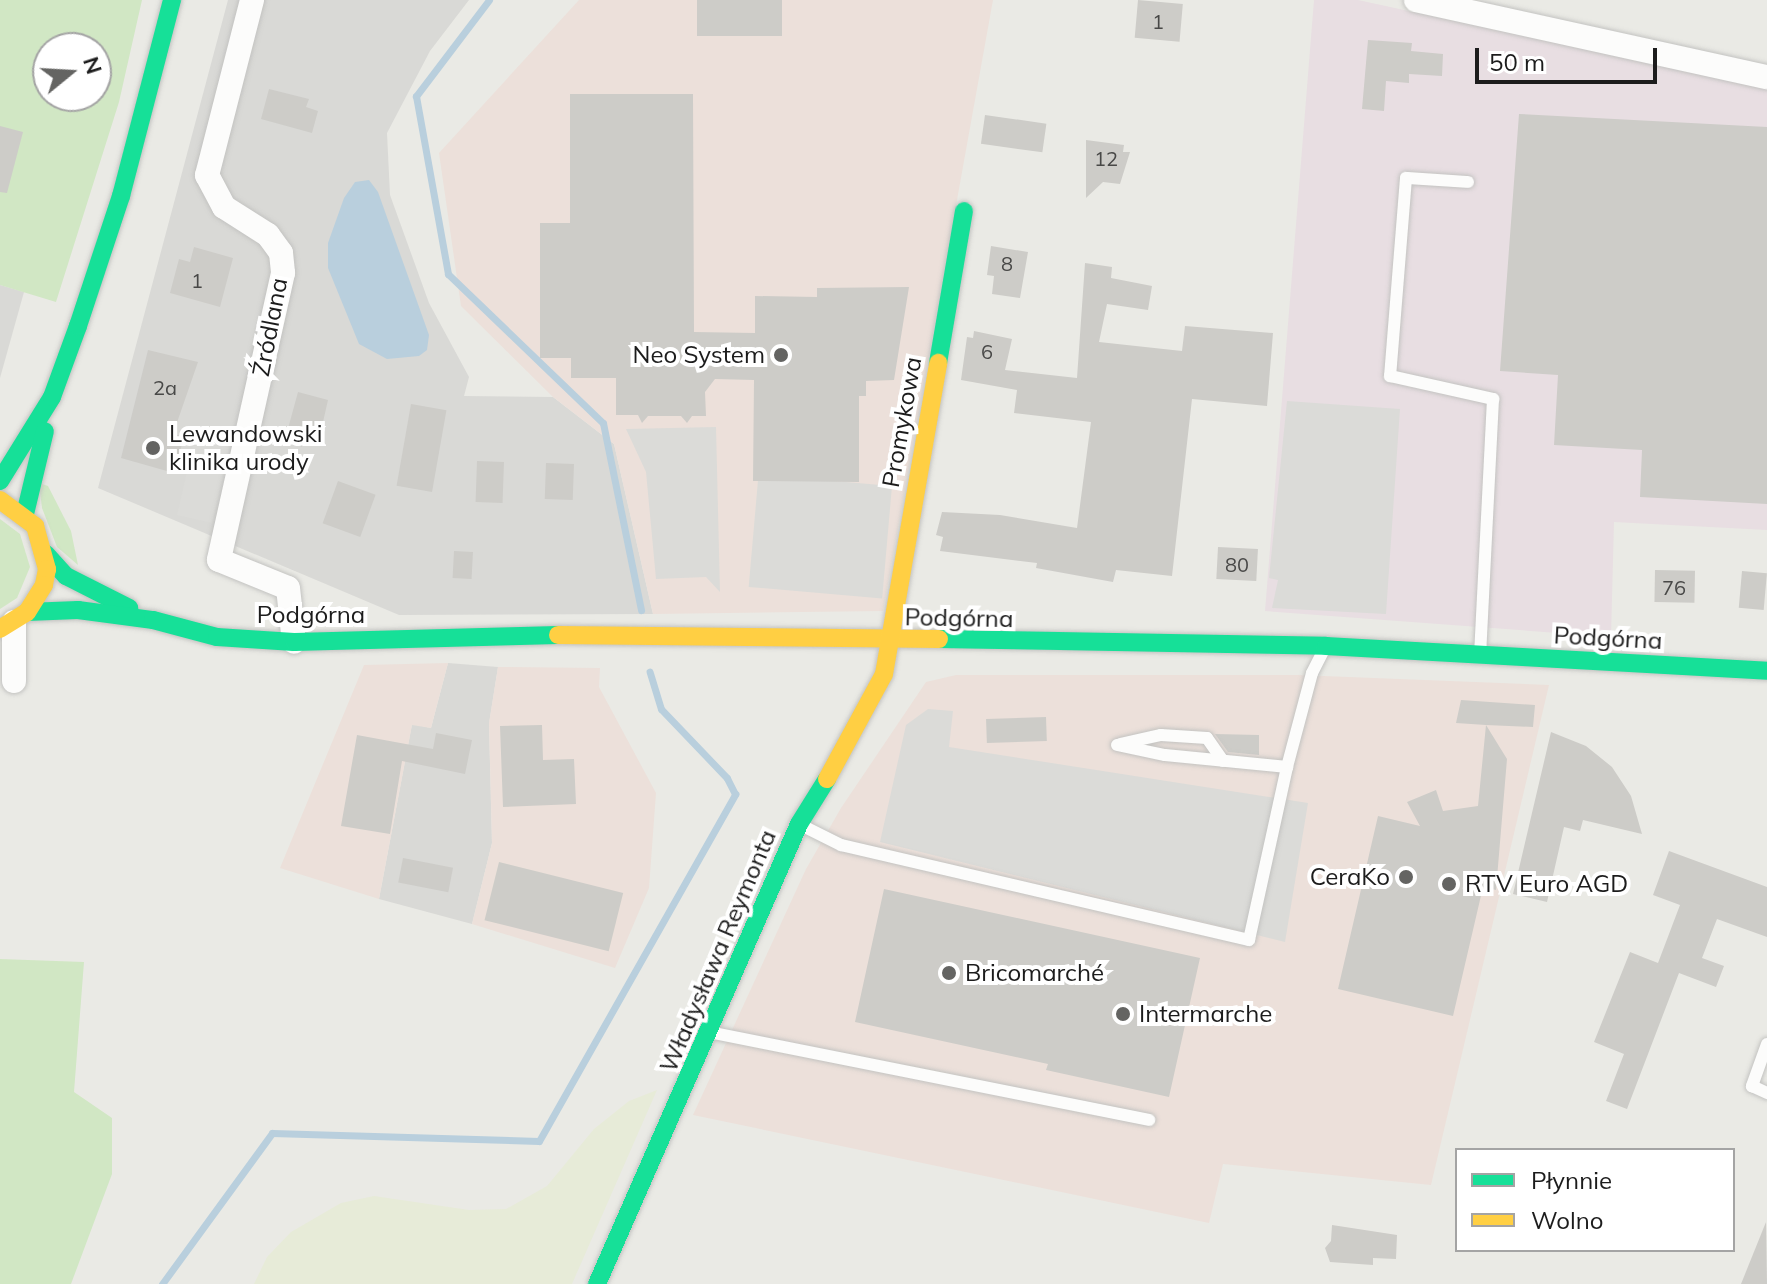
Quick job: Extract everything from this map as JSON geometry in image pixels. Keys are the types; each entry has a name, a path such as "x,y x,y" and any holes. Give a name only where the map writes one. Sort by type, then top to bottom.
{"main road":[{"path":"0,500 25,514 52,397 121,196 172,0"},
{"name":"Promykowa","path":"888,641 964,211"},
{"path":"0,481 52,397"},
{"name":"Podgórna","path":"25,514 46,554 66,576 153,620"},
{"path":"14,621 44,585 46,554"},
{"name":"Podgórna","path":"14,621 78,610 153,620 217,637 294,642 450,635 1326,646 1767,671"},
{"name":"Władysława Reymonta","path":"597,1284 799,824 869,709 884,674 888,641"}],"street":[{"name":"Źródlana","path":"252,0 207,175 224,207 268,235 281,253 283,273 219,560 288,588 294,642"},
{"path":"1416,0 1767,77"},
{"path":"14,621 14,681"}],"lane":[{"path":"1468,182 1406,178 1390,376 1493,399 1480,655"},
{"path":"799,824 841,845 1249,940 1287,767 1312,673 1326,646"},
{"path":"1223,761 1207,738 1161,735 1117,745 1223,761 1287,767"},
{"path":"709,1032 1149,1120"},
{"path":"1767,1044 1752,1086 1767,1093"}],"shaded area":[{"path":"228,0 469,0 430,51 387,133 390,195 429,303 469,377 464,396 553,397 614,444 653,614 399,615 98,488"},
{"path":"579,0 993,0 883,611 653,614 614,444 553,397 461,306 439,153"},
{"path":"1314,0 1358,0 1767,89 1767,530 1614,522 1611,637 1265,611"},
{"path":"0,285 24,292 0,378"},
{"path":"1287,401 1400,409 1386,614 1272,608 1278,580 1269,578"},
{"path":"716,427 720,592 706,577 656,579 646,472 626,429"},
{"path":"195,437 230,445 212,523 177,515"},
{"path":"759,474 892,486 882,599 749,587"},
{"path":"448,663 498,667 489,724 492,843 472,924 379,899 412,724 431,728"},
{"path":"448,663 431,728 412,725 379,899 280,868 364,665"},
{"path":"498,667 600,668 599,687 656,793 649,888 615,968 472,924 492,843 489,723"},
{"path":"956,675 1298,675 1549,685 1431,1185 1223,1164 1209,1223 693,1115 806,869 841,808 926,682"},
{"path":"928,709 953,711 949,747 1308,803 1285,942 880,842 906,725"}],"green space":[{"path":"0,0 142,0 119,102 56,302 0,285"},
{"path":"39,483 48,486 71,531 78,565 57,547 42,508"},
{"path":"0,519 20,534 30,567 17,598 0,609"},
{"path":"0,959 84,962 74,1092 112,1118 112,1174 71,1284 0,1284"},
{"path":"657,1090 572,1284 254,1284 267,1257 291,1232 341,1203 374,1196 469,1210 506,1209 547,1186 594,1129 629,1101"}],"water":[{"path":"369,180 378,192 429,335 427,350 419,356 387,359 359,344 328,268 328,243 344,198 355,182"}],"building":[{"path":"697,0 782,0 782,36 697,36"},
{"path":"1138,0 1183,4 1180,42 1135,38"},
{"path":"1368,40 1412,43 1411,51 1443,54 1442,76 1409,74 1409,83 1386,81 1384,111 1362,109"},
{"path":"269,89 309,99 306,107 318,111 312,133 261,119"},
{"path":"570,94 693,94 694,332 755,333 755,296 817,297 817,288 909,287 894,380 866,381 866,396 859,396 859,482 753,481 754,380 715,379 705,392 706,416 692,416 687,423 681,416 648,416 642,423 638,415 616,415 616,378 571,378 571,358 540,358 540,223 570,223"},
{"path":"1519,114 1767,127 1767,504 1640,497 1642,450 1554,445 1558,375 1500,371"},
{"path":"985,115 1046,124 1042,152 981,144"},
{"path":"0,126 23,132 7,193 0,192"},
{"path":"1086,140 1124,145 1123,152 1130,152 1120,184 1103,182 1086,198"},
{"path":"991,246 1028,252 1020,298 992,294 994,276 987,275"},
{"path":"194,247 233,258 220,307 170,293 179,259 190,262"},
{"path":"1085,263 1112,267 1111,278 1152,286 1148,310 1107,304 1099,342 1182,351 1185,326 1273,333 1267,406 1192,399 1172,576 1116,570 1113,582 1036,568 1037,563 940,551 943,537 936,535 942,512 1000,515 1077,528 1091,422 1014,413 1017,390 961,380 967,337 973,338 974,331 1012,339 1005,370 1077,378"},
{"path":"148,350 198,362 173,434 184,437 174,473 121,458"},
{"path":"298,392 328,400 318,444 308,442 301,447 297,439 286,436"},
{"path":"411,404 446,410 432,492 397,486"},
{"path":"477,461 504,462 503,503 476,502"},
{"path":"546,463 574,464 573,500 545,499"},
{"path":"338,481 376,495 360,537 323,523"},
{"path":"1218,547 1258,549 1256,581 1216,579"},
{"path":"454,551 473,552 472,579 453,578"},
{"path":"1655,570 1695,571 1694,603 1654,602"},
{"path":"1742,571 1767,573 1764,610 1739,608"},
{"path":"1461,700 1535,705 1533,727 1456,723"},
{"path":"1046,717 1047,741 987,743 986,719"},
{"path":"542,725 543,760 574,759 576,804 503,807 500,726"},
{"path":"1486,725 1507,759 1496,890 1483,887 1453,1016 1338,989 1378,816 1420,826 1407,802 1436,790 1443,811 1478,806"},
{"path":"1551,732 1586,746 1612,767 1631,796 1642,834 1583,820 1580,831 1564,827 1547,902 1513,894"},
{"path":"436,733 472,740 465,774 402,761 390,834 341,826 357,735 433,749"},
{"path":"1215,734 1259,735 1259,755 1228,752"},
{"path":"1669,851 1767,887 1767,937 1717,919 1702,958 1724,966 1716,987 1679,973 1627,1109 1606,1101 1624,1054 1594,1042 1630,952 1658,963 1680,905 1653,895"},
{"path":"403,858 453,868 448,892 398,883"},
{"path":"499,862 623,893 609,951 484,920"},
{"path":"884,889 1200,958 1169,1097 1046,1070 1048,1064 855,1022"},
{"path":"1766,1222 1767,1284 1741,1284"},
{"path":"1332,1225 1397,1235 1396,1259 1373,1258 1373,1265 1330,1262 1325,1248 1331,1241"}],"waterway":[{"path":"489,0 416,96 448,274 603,423 641,610"},
{"path":"162,1284 272,1133 539,1141 735,794 727,778 661,709 650,672"}],"traffic: fast":[{"path":"0,481 52,397 78,326 121,196 172,0"},
{"path":"938,363 964,211"},
{"path":"25,514 45,431"},
{"path":"46,554 66,576 129,608"},
{"path":"27,612 78,610 153,620 217,637 294,642 558,635"},
{"path":"939,639 1326,646 1767,671"},
{"path":"597,1284 799,824 827,779"}],"traffic: slow":[{"path":"827,779 884,674 938,363"},
{"path":"0,500 35,526 47,569 44,585 27,612 0,629"},
{"path":"558,635 939,639"}],"place":[{"name":"Neo System","path":"781,355"},
{"name":"Lewandowski klinika urody","path":"153,448"},
{"name":"CeraKo","path":"1406,877"},
{"name":"RTV Euro AGD","path":"1449,884"},
{"name":"Bricomarché","path":"949,973"},
{"name":"Intermarche","path":"1123,1014"}]}
